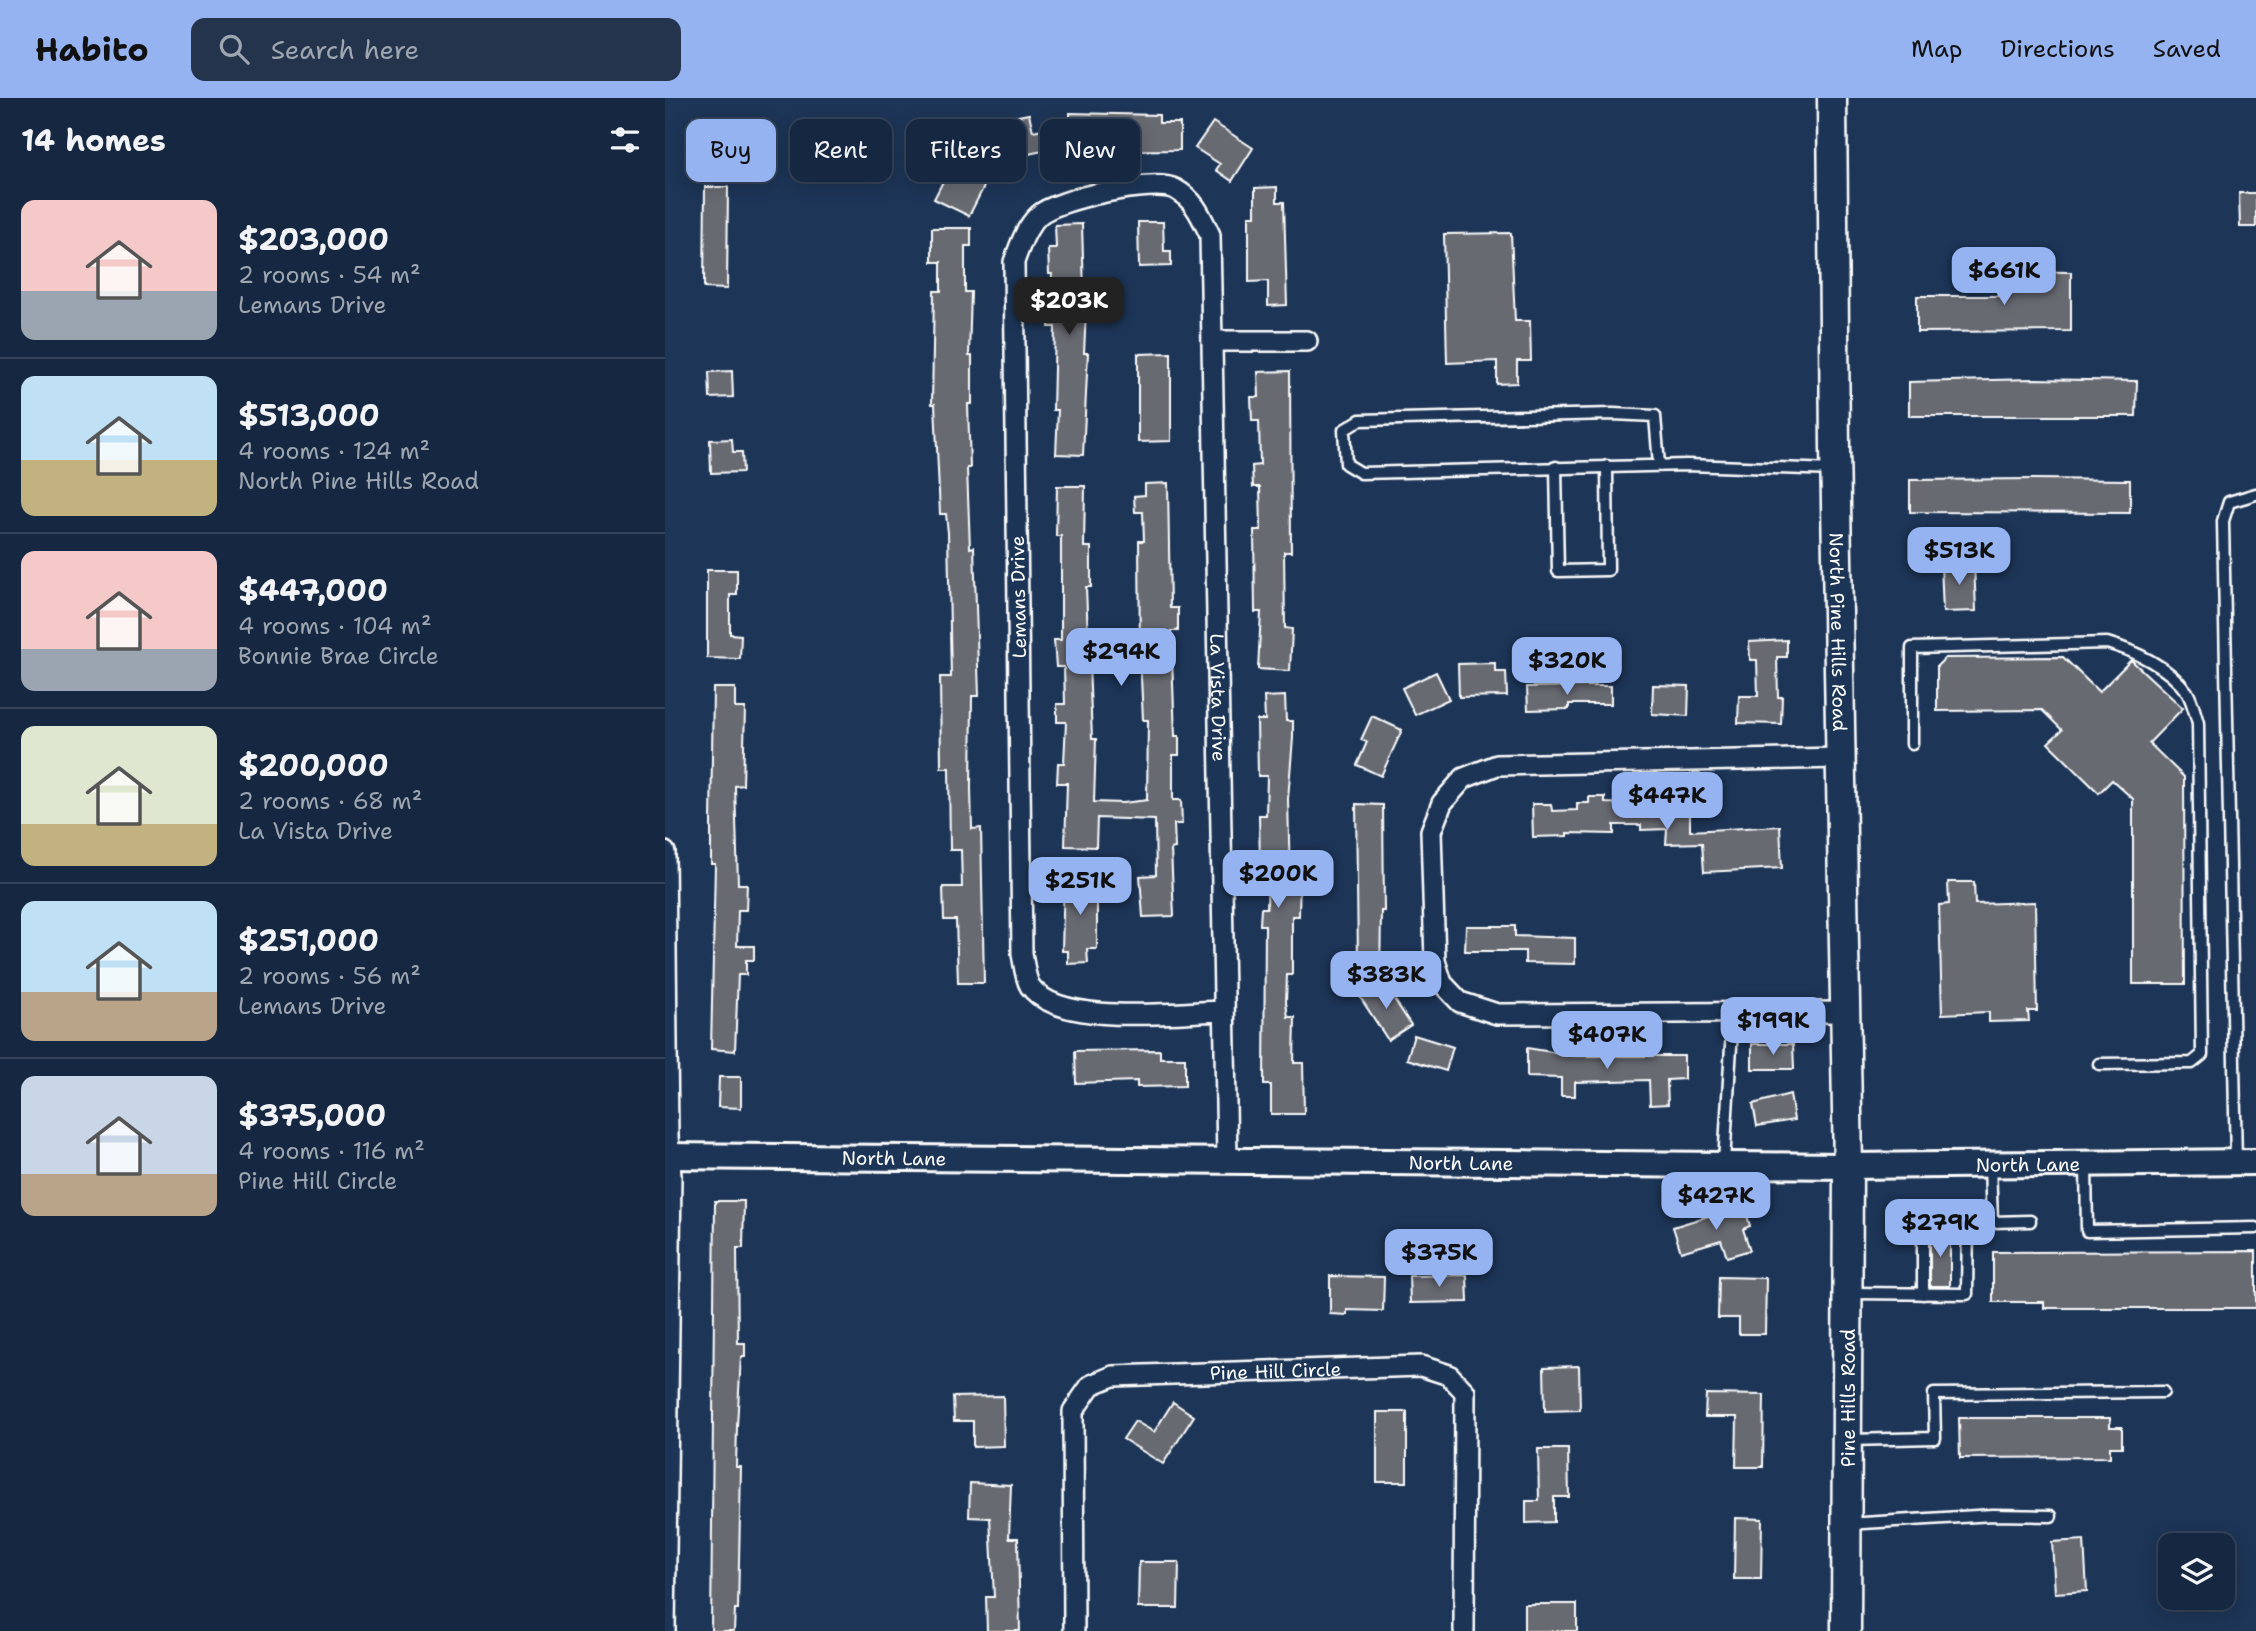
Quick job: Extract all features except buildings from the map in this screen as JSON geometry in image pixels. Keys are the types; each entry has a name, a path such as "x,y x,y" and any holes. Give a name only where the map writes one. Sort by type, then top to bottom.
{"main road":[{"name":"North Pine Hills Road","path":"1832,98 1835,470 1848,1166"},
{"name":"Pine Hills Road","path":"1846,1631 1848,1166"}],"street":[{"name":"Lemans Drive","path":"1210,235 1195,202 1173,187 1144,187 1064,200 1040,214 1025,233 1014,262 1022,954 1029,985 1051,1005 1086,1014 1223,1011"},
{"name":"La Vista Drive","path":"1210,235 1227,1158"},
{"path":"1212,341 1307,341"},
{"path":"1841,758 1497,765 1464,778 1442,803 1431,831 1436,961 1442,983 1460,1002 1497,1014 1846,1012"},
{"path":"665,852 665,1631"},
{"name":"North Lane","path":"667,1156 1227,1158 1848,1166 2246,1162"},
{"name":"Pine Hill Circle","path":"1074,1631 1073,1411 1091,1385 1113,1376 1421,1366 1449,1375 1465,1392 1464,1631"}],"lane":[{"path":"1660,465 1655,416 1613,414 1360,420 1344,430 1346,464 1361,473 1660,465 1835,470"},
{"path":"1556,467 1558,571 1608,570 1607,466"},
{"path":"2246,1162 2225,727 2223,515 2229,502 2256,494"},
{"path":"1913,744 1913,648 2107,643 2128,649 2159,666 2187,692 2198,723 2201,1055 2192,1063 2099,1064"},
{"path":"1724,1164 1733,1013"},
{"path":"1990,1164 1992,1222"},
{"path":"2086,1164 2087,1231 2256,1228"},
{"path":"1923,1294 1923,1224 2030,1221"},
{"path":"1848,1293 1967,1294 1968,1223"},
{"path":"1847,1440 1935,1438 1934,1394 2163,1392"},
{"path":"1847,1524 1993,1515 2052,1516"}]}
